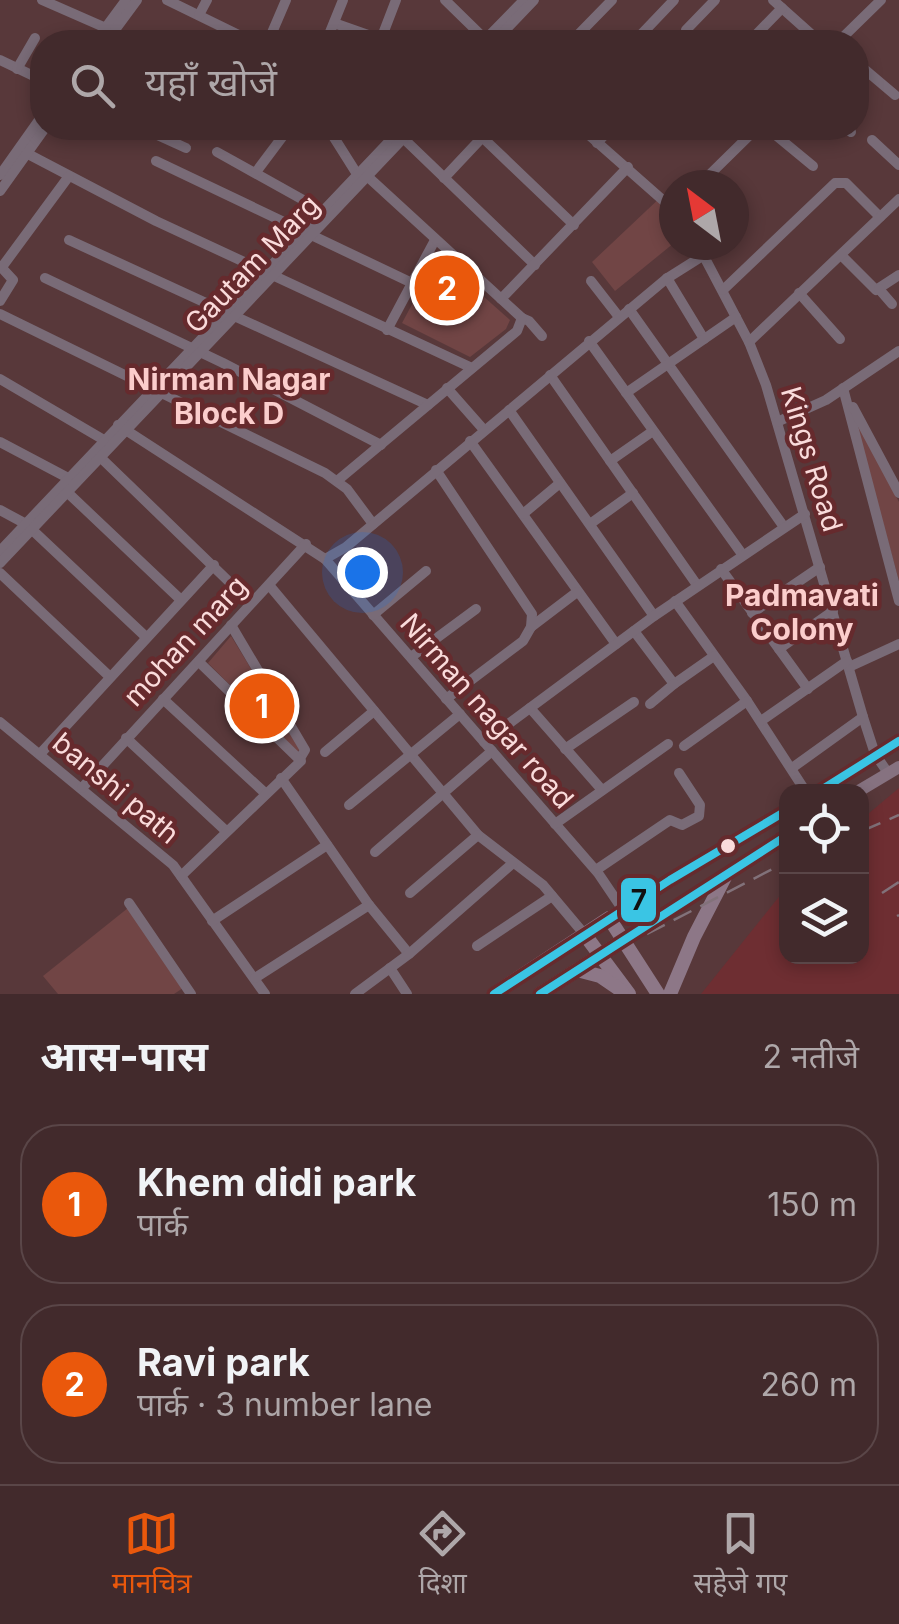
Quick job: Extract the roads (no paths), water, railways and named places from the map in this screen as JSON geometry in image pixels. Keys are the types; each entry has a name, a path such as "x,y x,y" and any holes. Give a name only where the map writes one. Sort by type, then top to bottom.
{"highway":[{"path":"670,994 725,877"},
{"path":"494,994 609,918 658,994"},
{"path":"584,935 628,994"},
{"path":"540,994 624,940"},
{"path":"577,970 600,976 628,994"}],"main road":[{"path":"829,784 899,742"},
{"path":"869,785 893,770"},
{"path":"609,918 779,815"},
{"path":"624,940 779,841"}],"street":[{"path":"48,1 106,28 126,0"},
{"path":"115,30 136,0"},
{"path":"167,0 229,30"},
{"path":"198,15 208,0"},
{"path":"273,30 286,0"},
{"path":"331,30 343,0"},
{"path":"388,30 396,0"},
{"path":"445,0 475,30"},
{"path":"498,30 524,0"},
{"path":"500,30 534,0"},
{"path":"583,30 612,0"},
{"path":"645,30 674,0"},
{"path":"686,30 716,0"},
{"path":"851,30 882,0"},
{"path":"758,30 778,4 807,30"},
{"path":"334,23 354,30"},
{"path":"0,75 30,43"},
{"path":"869,73 895,95"},
{"path":"2,182 30,136"},
{"path":"2,182 38,140"},
{"path":"170,140 186,148"},
{"path":"256,172 279,140"},
{"path":"337,140 362,175 542,336"},
{"name":"Gautam Marg","path":"122,427 395,140"},
{"path":"409,140 535,266"},
{"path":"444,178 479,140"},
{"path":"485,140 574,224"},
{"path":"595,140 659,196"},
{"path":"714,170 745,140"},
{"path":"782,140 813,166"},
{"path":"872,140 899,165"},
{"path":"217,152 323,211"},
{"path":"28,154 472,368"},
{"path":"156,161 412,284"},
{"path":"501,299 628,167"},
{"path":"308,233 323,211 362,175"},
{"path":"0,301 12,280 1,267 69,176"},
{"path":"723,290 835,183 846,182 880,217"},
{"path":"749,342 899,198"},
{"path":"69,240 428,405"},
{"path":"387,330 435,240"},
{"path":"841,254 892,304"},
{"path":"122,427 325,559 346,547 689,260"},
{"name":"Kings Road","path":"706,260 749,342 778,422 875,754 893,770"},
{"path":"879,289 899,275"},
{"path":"45,278 380,444"},
{"path":"667,278 704,339"},
{"path":"591,281 619,317"},
{"path":"800,294 840,339"},
{"path":"629,309 784,527"},
{"path":"0,314 337,480 359,502 373,524"},
{"path":"626,394 736,317"},
{"path":"337,480 517,331 522,318"},
{"path":"590,342 742,554"},
{"path":"778,422 826,400 898,355"},
{"path":"550,375 698,585"},
{"path":"0,379 104,440"},
{"path":"447,388 484,430"},
{"path":"843,388 899,493"},
{"path":"843,388 898,595"},
{"path":"509,410 654,616"},
{"path":"0,563 104,440 122,427"},
{"path":"0,551 66,492 72,480 100,457 122,427"},
{"path":"610,460 653,431"},
{"path":"0,442 72,480"},
{"path":"470,442 616,644"},
{"path":"100,457 250,602"},
{"path":"436,470 532,614 524,641 446,698"},
{"path":"523,514 560,482"},
{"path":"66,492 181,600"},
{"path":"590,524 633,494"},
{"path":"0,510 29,526 146,637"},
{"path":"375,852 530,708 675,601 805,514"},
{"name":"mohan marg","path":"82,788 306,544"},
{"name":"Nirman nagar road","path":"325,559 596,870 623,910"},
{"path":"40,754 214,565"},
{"path":"752,613 820,567"},
{"path":"721,569 808,688"},
{"path":"373,614 426,571"},
{"path":"0,573 110,676"},
{"path":"269,585 478,835 543,885 584,935"},
{"path":"531,627 578,592"},
{"path":"675,601 747,700 801,784"},
{"path":"411,657 476,609"},
{"path":"779,648 834,611"},
{"path":"181,876 282,778 305,750 231,625"},
{"path":"634,631 674,684"},
{"path":"761,721 848,664 899,644"},
{"path":"650,704 714,656"},
{"path":"199,662 299,760"},
{"path":"163,699 265,793"},
{"path":"684,746 747,700"},
{"path":"566,748 634,702"},
{"path":"530,708 602,790"},
{"path":"326,752 374,711"},
{"path":"348,805 460,714"},
{"path":"792,768 863,717"},
{"name":"banshi path","path":"0,722 139,834 181,876 264,994"},
{"path":"126,738 226,831"},
{"path":"555,824 668,744"},
{"path":"596,870 670,820 682,825 698,816 700,805 680,773"},
{"path":"282,778 369,906 410,954"},
{"path":"410,893 478,835"},
{"path":"212,921 327,845"},
{"path":"355,994 410,954 513,864"},
{"path":"477,946 552,896"},
{"path":"129,903 191,994"},
{"path":"255,978 369,906"},
{"path":"390,968 407,994"}],"railway":[{"path":"869,828 899,815"},
{"path":"534,994 779,834"},
{"path":"647,934 779,866"},
{"path":"882,893 899,882"}],"place":[{"name":"Ravi park","path":"447,288"},
{"name":"Khem didi park","path":"262,706"}],"district":[{"name":"Nirman Nagar Block D","path":"229,396"},
{"name":"Padmavati Colony","path":"802,612"}]}
